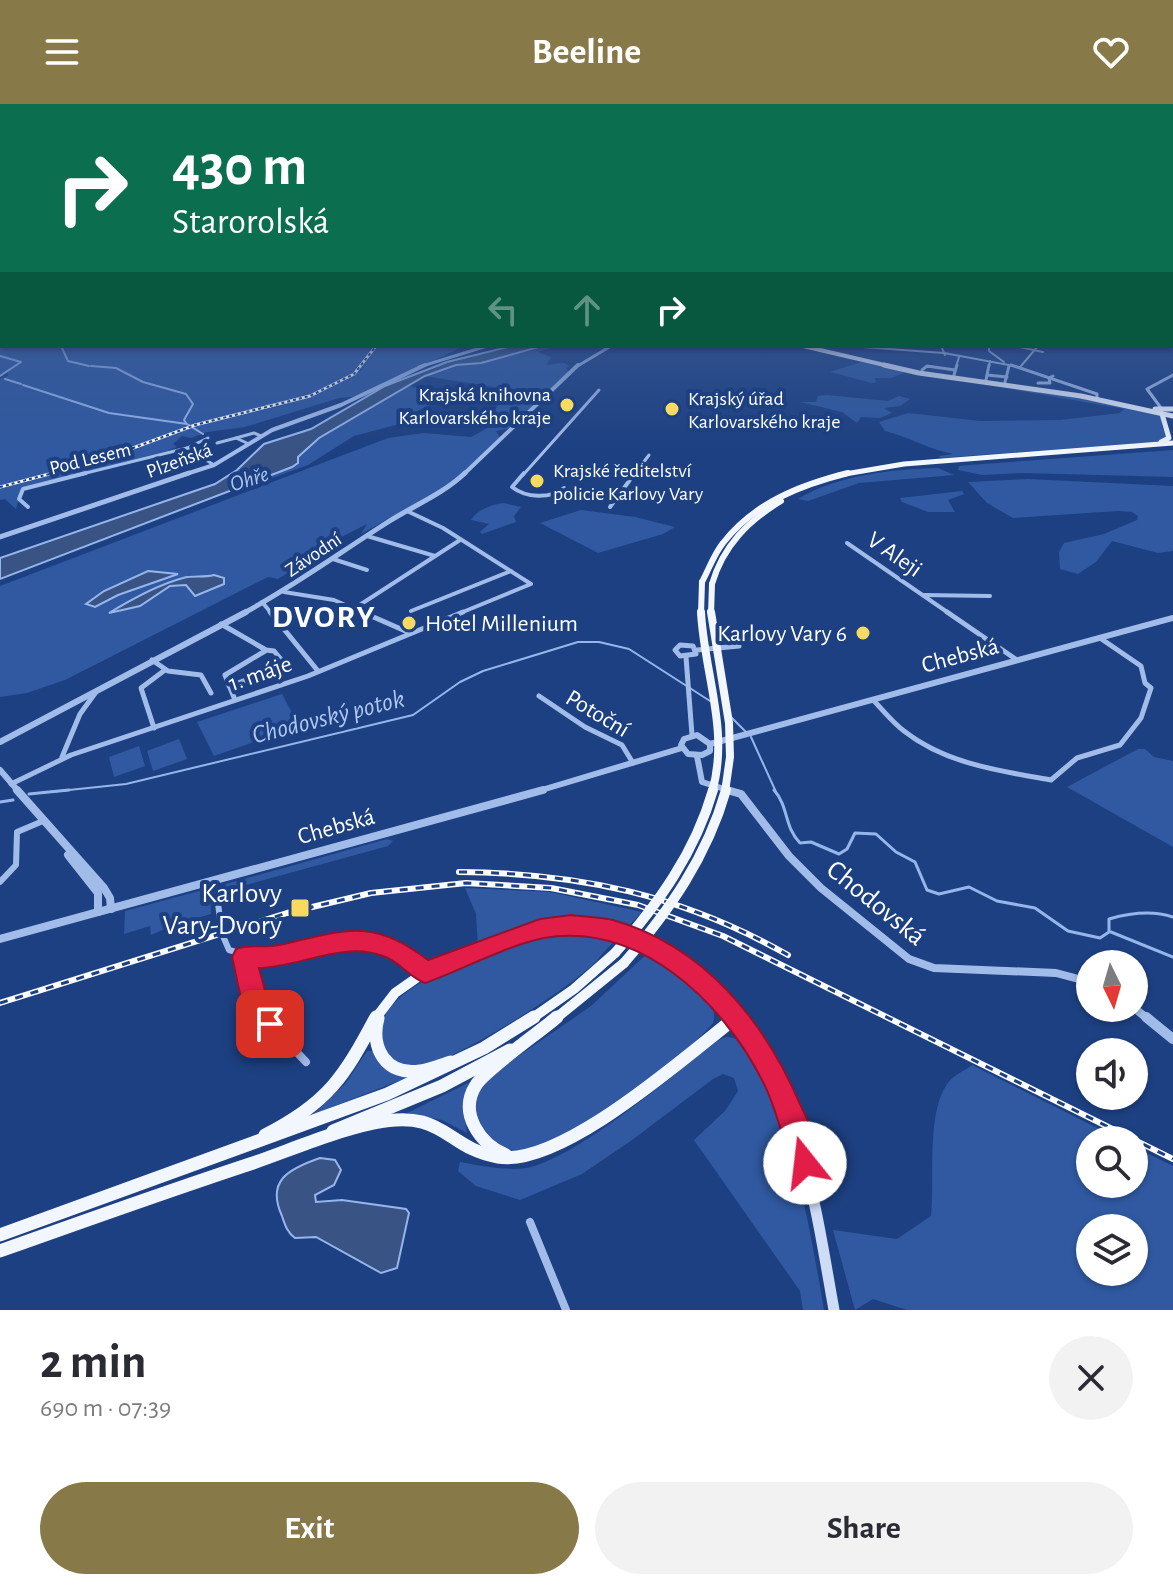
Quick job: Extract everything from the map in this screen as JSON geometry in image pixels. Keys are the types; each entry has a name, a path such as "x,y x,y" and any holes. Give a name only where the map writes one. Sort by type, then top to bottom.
{"highway":[{"path":"1145,445 1168,439 1165,413"},
{"path":"1165,428 1173,434"},
{"path":"952,461 1173,444"},
{"path":"518,1158 501,1154 478,1137 470,1121 469,1108 476,1084 539,1033 619,958 688,856 714,790 718,753 717,717 699,603 707,583 736,536 777,503 824,483 856,474 935,462 1173,444"},
{"path":"0,1235 382,1096 471,1056 552,1007 619,958"},
{"path":"236,1150 277,1129 326,1095 346,1073 370,1024 387,1002 399,988 425,972"},
{"path":"387,1002 376,1025 375,1044 379,1055 392,1067 418,1072 471,1056"},
{"path":"0,1251 277,1154 390,1120 412,1119 447,1128 495,1157 518,1158 546,1150 611,1111 735,1018"},
{"path":"277,1154 442,1086 539,1033"}],"main road":[{"path":"812,348 929,375 1097,399 1165,413 1172,409"},
{"path":"425,972 540,929 571,925 599,927 635,938 671,958 710,989 766,1060 794,1123 812,1188 834,1310"}],"street":[{"name":"Plzeňská","path":"0,537 214,465 261,436 362,396 409,372 481,348"},
{"name":"Závodní","path":"0,742 284,592 406,511 463,478 579,364 607,348"},
{"path":"870,348 994,359"},
{"path":"942,348 945,355"},
{"path":"989,348 994,359 1007,372"},
{"path":"1007,372 1021,366 1036,348 1043,352"},
{"path":"922,370 923,367 954,373 959,357"},
{"path":"986,380 994,359"},
{"path":"1021,366 1097,394 1097,399"},
{"path":"987,375 1016,372"},
{"path":"1165,413 1147,389 1173,375"},
{"path":"1038,383 1050,383 1049,378 1054,376"},
{"path":"564,488 552,497 512,488 599,390"},
{"path":"1154,398 1172,409"},
{"path":"217,443 254,433 261,436"},
{"path":"187,448 208,438"},
{"path":"236,438 249,444"},
{"path":"187,448 214,465"},
{"name":"Pod Lesem","path":"28,507 19,499 23,489 187,448"},
{"path":"610,507 649,455"},
{"path":"406,511 426,519 512,571"},
{"path":"367,536 435,556"},
{"path":"354,609 460,540"},
{"name":"V Aleji","path":"847,543 1018,660"},
{"path":"333,559 367,570"},
{"path":"411,611 512,571"},
{"name":"1. máje","path":"11,784 62,758 318,671 531,584 512,571"},
{"path":"284,592 334,600 410,633"},
{"name":"V Aleji","path":"922,595 990,596"},
{"path":"262,602 318,671"},
{"name":"Chebská","path":"697,756 710,751 710,744 1173,618"},
{"path":"220,624 266,650 274,651 284,666 229,686"},
{"path":"873,700 903,731 921,744 973,764 1051,780 1077,758 1115,748 1141,718 1151,688 1145,683 1141,666 1100,638"},
{"path":"697,650 695,655 686,657 675,652 677,646 686,644 697,650 739,646"},
{"path":"235,700 225,675 266,650"},
{"path":"686,657 692,735"},
{"path":"151,660 165,670 201,675 211,693"},
{"path":"154,728 141,688 165,670"},
{"path":"62,758 73,728 100,688"},
{"name":"Potoční","path":"539,696 585,727 622,745 631,756 633,765"},
{"path":"697,756 682,748 682,741 692,735 705,738 710,744"},
{"name":"Chebská","path":"0,939 633,765 682,748"},
{"name":"Chodovská","path":"697,756 702,782 741,794 789,856 821,888 909,959 934,968 1056,973 1076,978"},
{"path":"0,770 104,888 110,898 111,909"},
{"path":"0,882 16,865 17,832 43,821"},
{"path":"65,846 72,862 98,893 98,912"},
{"path":"215,880 220,919"},
{"path":"223,936 229,950 244,957 274,957 330,943 363,940 394,948 425,972"},
{"path":"244,957 258,1011 306,1062"},
{"path":"1148,1017 1173,1039"},
{"path":"530,1222 566,1310"}],"shaded area":[{"path":"0,348 372,348 352,373 308,396 194,424 97,460 0,486 0,379 8,376 8,372 0,374"},
{"path":"377,348 460,348 358,396 339,398 245,427 207,432 191,438 182,436 173,444 177,447 167,451 22,488 16,509 5,499 0,500 0,488 99,461 196,426 284,405 320,393 360,371"},
{"path":"535,348 551,348 538,352 551,357 546,365 563,363 570,366 566,368 569,372 511,428 496,431 501,439 451,484 361,534 367,524 302,557 306,562 278,579 268,577 65,680 27,693 0,697 0,586 388,438 424,433 471,437 491,426 490,419 504,394 500,388 425,376 456,365 481,363"},
{"path":"861,362 904,373 891,378 875,378 876,382 872,383 830,372"},
{"path":"409,386 428,391 429,397 444,394 445,398 415,412 414,420 354,436 308,465 239,490 292,467 298,457 319,438"},
{"path":"999,387 1071,396 1161,415 1167,437 1156,442 941,458 939,456 953,454 885,431 879,422 908,413 981,421 1060,420 1120,413 1124,409"},
{"path":"818,396 888,401 899,396 910,399 900,406 884,408 892,413 880,418 861,417 857,423 842,412 800,402 816,402"},
{"path":"1173,450 1173,477 1023,473 982,475 958,470 959,466 969,465"},
{"path":"938,468 954,475 859,483 808,501 798,499 830,484 866,475"},
{"path":"1028,479 1173,486 1173,551 1158,553 1112,541 1096,562 1078,574 1060,569 1059,552 1064,543 1104,534 1137,520 1138,516 1132,512 1118,511 1013,518 987,503 968,482"},
{"path":"962,491 964,494 948,500 955,512 928,512 902,502 900,498"},
{"path":"503,503 521,507 514,516 516,522 482,534 480,532 489,524 471,520 485,508"},
{"path":"581,510 635,517 675,527 663,534 598,553 540,523"},
{"path":"282,694 299,726 214,756 197,722"},
{"path":"179,739 187,759 153,771 147,751"},
{"path":"139,746 145,766 114,777 109,757"},
{"path":"1138,749 1173,761 1173,847 1067,787"},
{"path":"387,839 393,841 388,846 224,891 226,884"},
{"path":"465,888 550,892 642,912 626,929 587,922 551,924 478,946 476,914"},
{"path":"199,891 210,896 211,914 151,935 150,926 124,934 125,911"},
{"path":"584,931 618,938 586,970 515,1020 462,1050 424,1066 401,1064 387,1053 381,1037 382,1023 392,1005 412,988 470,959 503,947"},
{"path":"649,952 682,972 703,990 714,1011 713,1023 678,1057 626,1096 571,1131 527,1150 496,1147 477,1127 474,1101 479,1090 494,1073 591,1006"},
{"path":"726,1037 746,1046 763,1072 779,1111 804,1203 824,1310 803,1310 800,1291 694,1140 725,1111 738,1091 734,1078 723,1074 713,1079 582,1174 520,1200 476,1186 458,1171 460,1162 519,1169 562,1154 622,1115 705,1049"},
{"path":"367,1051 372,1051 389,1072 406,1078 314,1114 345,1084"},
{"path":"972,1065 1093,1126 1076,1126 1076,1198 1148,1198 1148,1154 1173,1166 1173,1310 907,1310 873,1299 855,1310 833,1230 897,1239 931,1216 936,1112 940,1097 955,1076"},
{"path":"472,1081 463,1107 467,1133 442,1120 407,1113"}],"water":[{"name":"Ohře","path":"504,348 535,348 481,363 456,365 425,376 319,438 298,457 298,463 292,467 0,579 0,558 215,484 237,470 264,444 311,429 385,386 447,362"},
{"path":"148,571 178,574 118,595 95,607 86,604 104,591"},
{"path":"214,575 224,578 224,584 195,596 186,585 170,586 140,606 109,613 173,581"},
{"path":"320,1158 335,1160 341,1170 334,1185 315,1195 316,1202 342,1200 406,1209 409,1213 397,1268 381,1273 316,1237 295,1238 288,1231 278,1204 279,1185 290,1172"}],"waterway":[{"path":"62,348 68,361 89,366"},
{"path":"0,356 21,362 0,376"},
{"path":"91,366 116,368 143,382 186,394 193,404 184,420 186,423"},
{"path":"5,379 21,384"},
{"path":"23,385 109,413 187,424 203,434"},
{"name":"Chodovský potok","path":"69,790 126,784 413,715 460,682 483,671 578,642 599,642 629,649 710,701"},
{"name":"Chodovský potok","path":"731,717 746,732"},
{"name":"Chodovský potok","path":"751,737 776,792"},
{"name":"Chodovský potok","path":"29,794 69,790"},
{"name":"Chodovský potok","path":"50,792 69,790"},
{"name":"Chodovský potok","path":"774,790 800,843 811,842 839,854 847,849 855,833 876,834 896,852 915,862 927,890 939,894 969,887 997,901 1035,908 1068,931 1100,938 1109,932 1109,919 1141,913 1173,917"},
{"name":"Chodovský potok","path":"0,802 13,800"},
{"path":"1111,932 1173,957"}],"tunnel":[{"path":"220,919 223,936"}],"railway":[{"path":"0,487 98,461 195,425 310,396 354,374 374,348"},
{"path":"459,872 547,877 629,891 709,917 788,955"},
{"path":"0,1003 287,913 371,893 466,883 551,888 638,905 723,936 1173,1159"}],"place":[{"name":"Krajská knihovna Karlovarského kraje","path":"567,405"},
{"name":"Krajský úřad Karlovarského kraje","path":"672,409"},
{"name":"Krajské ředitelství policie Karlovy Vary","path":"537,481"},
{"name":"Hotel Millenium","path":"409,623"},
{"name":"Karlovy Vary 6","path":"863,633"},
{"name":"Karlovy Vary-Dvory","path":"300,908"}],"district":[{"name":"DVORY","path":"324,616"}],"route":[{"path":"270,1024 258,1011 244,957 274,957 330,943 363,940 394,948 425,972 540,929 571,925 611,930 658,950 698,977 722,1000 751,1037 773,1073 794,1123 805,1163"}]}
